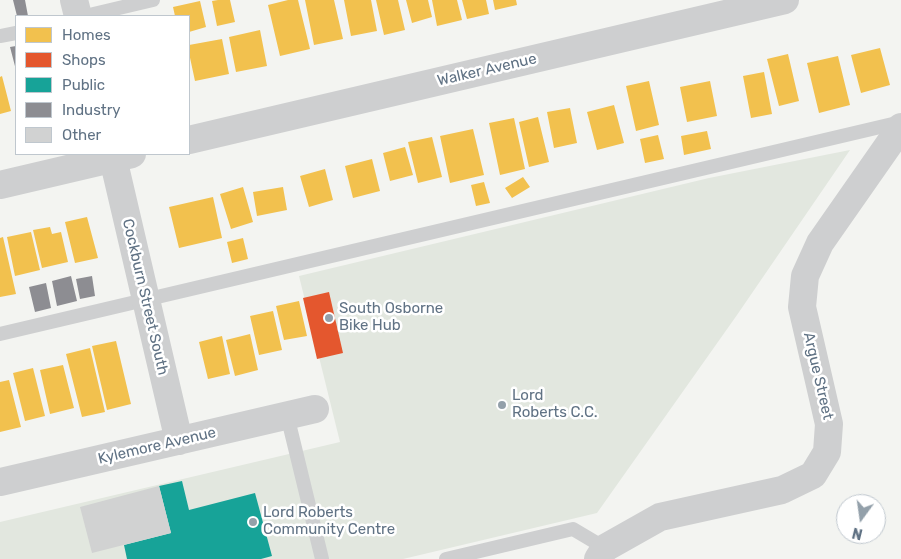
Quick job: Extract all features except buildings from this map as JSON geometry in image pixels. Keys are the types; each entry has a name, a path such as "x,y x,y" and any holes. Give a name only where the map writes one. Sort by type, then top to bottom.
{"street":[{"path":"74,0 78,15"},
{"name":"Walker Avenue","path":"190,140 785,0"},
{"name":"Argue Street","path":"602,553 660,517 782,490 813,474 827,452 829,424 802,307 805,276 820,243 901,127"},
{"path":"0,185 119,155"},
{"name":"Cockburn Street South","path":"119,155 146,299 179,441"},
{"name":"Kylemore Avenue","path":"0,482 315,408"}],"lane":[{"path":"89,15 153,0"},
{"path":"0,36 15,32"},
{"path":"0,334 901,122"},
{"path":"287,415 322,559"},
{"path":"446,559 573,529 602,553"}],"shaded area":[{"name":"Lord Roberts C.C.","path":"850,150 737,315 597,513 403,559 0,559 0,522 340,442 299,276 709,178"}],"place":[{"name":"South Osborne Bike Hub","path":"329,318"},
{"name":"Lord Roberts C.C.","path":"502,405"},
{"name":"Lord Roberts Community Centre","path":"253,522"}]}
